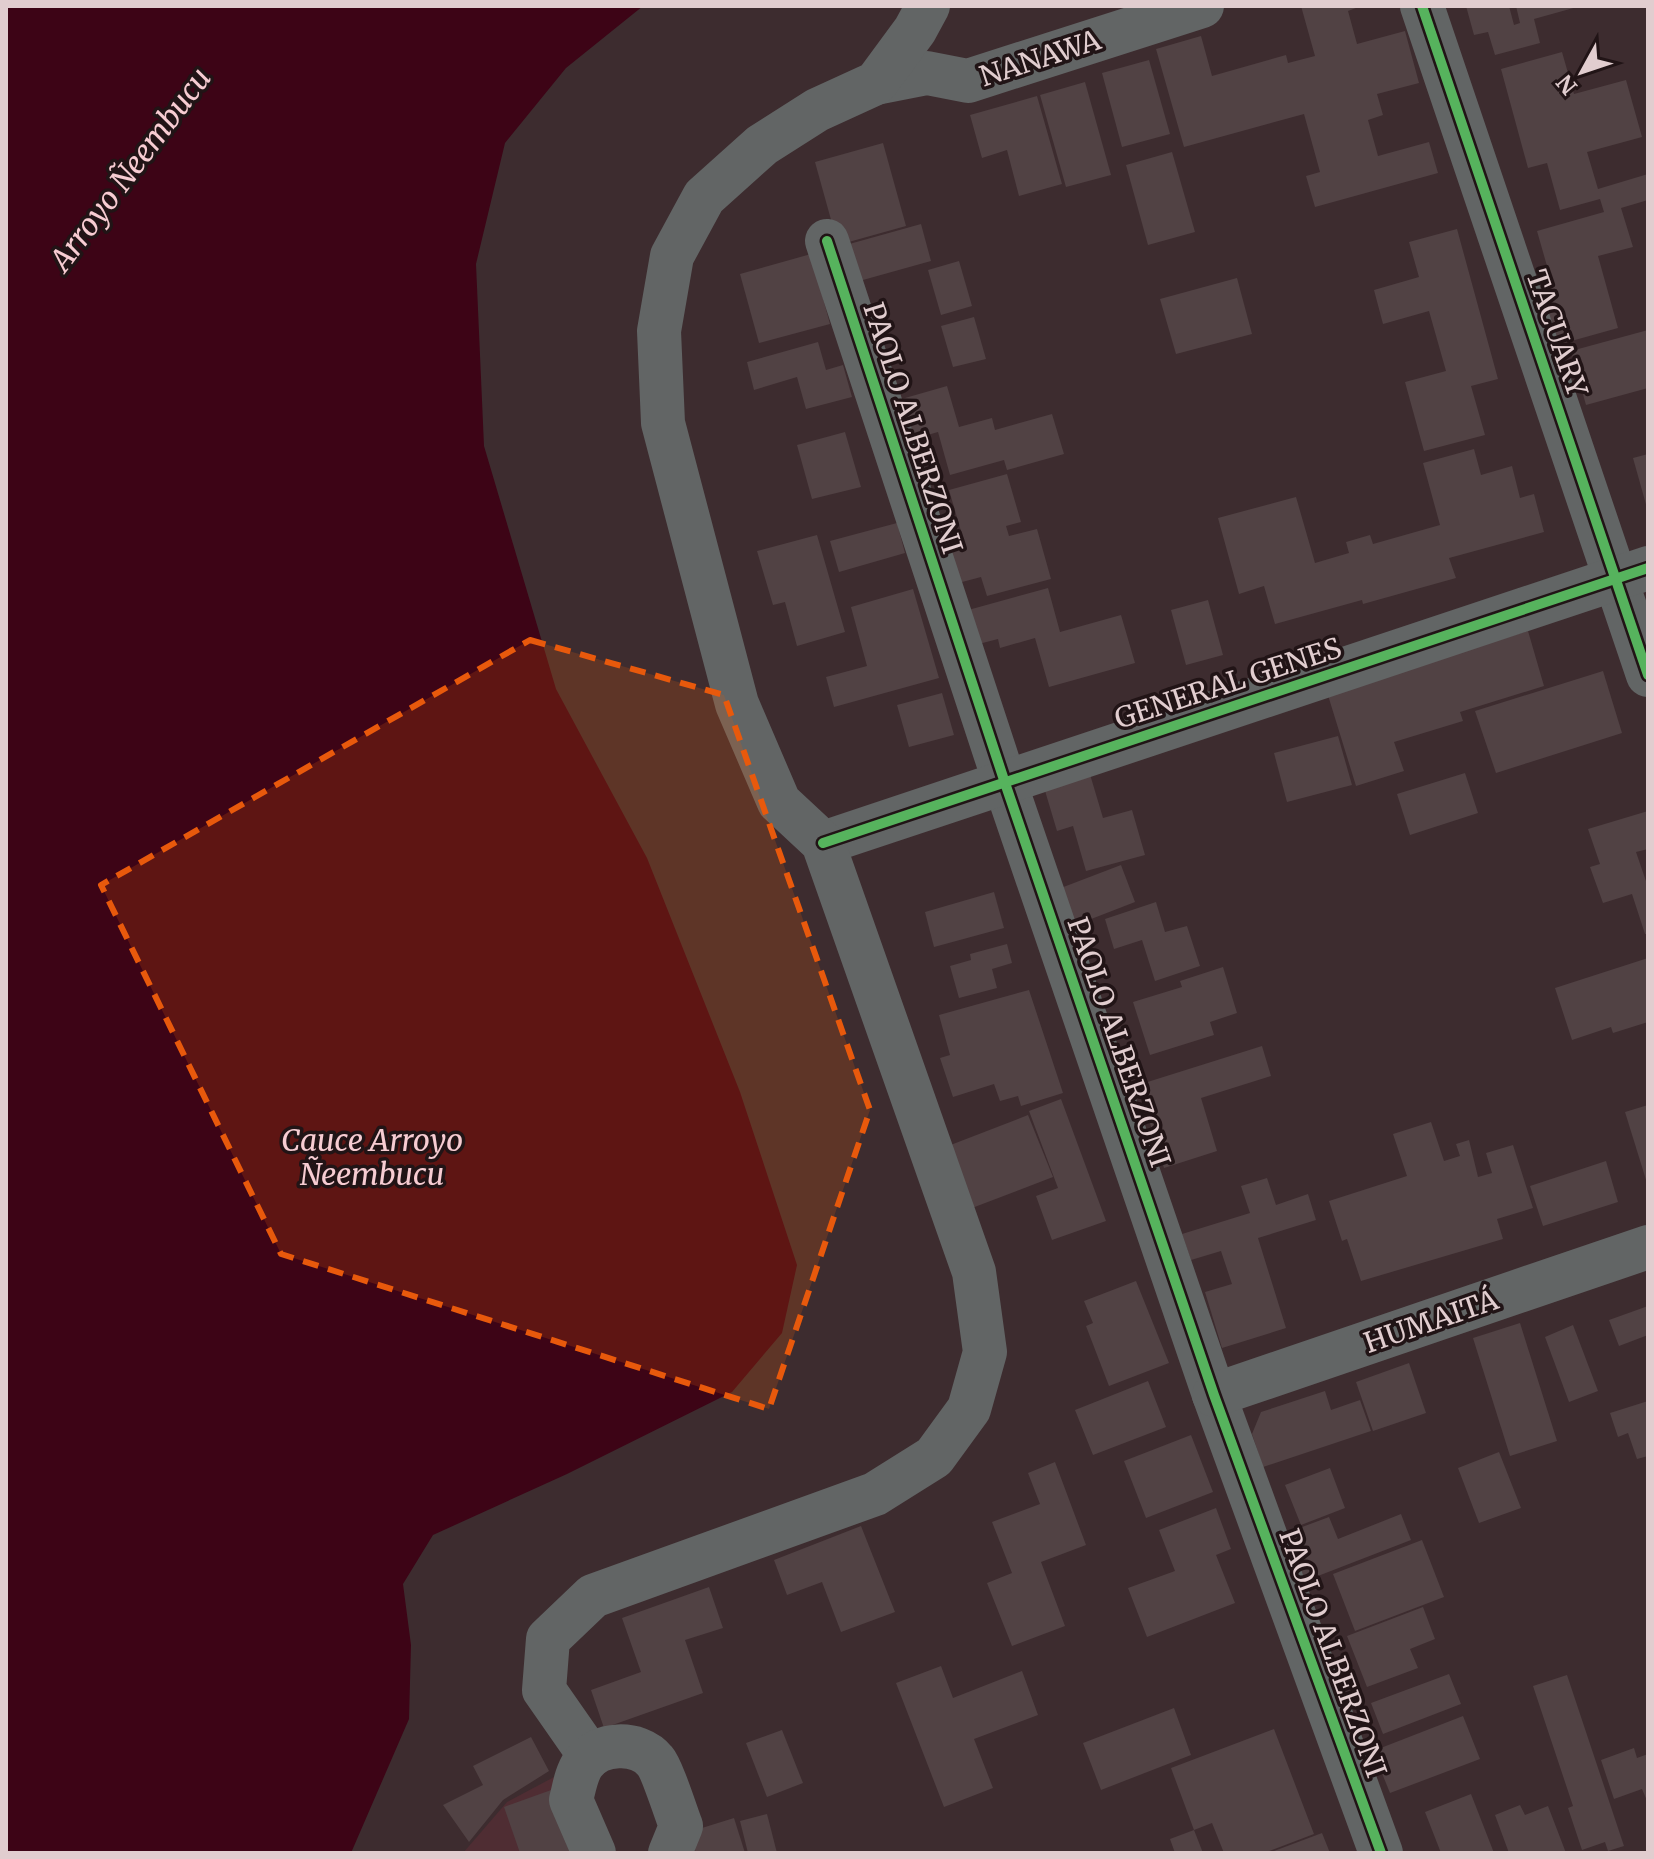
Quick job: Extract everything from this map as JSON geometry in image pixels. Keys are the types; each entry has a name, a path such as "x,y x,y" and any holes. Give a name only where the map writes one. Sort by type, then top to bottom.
{"street":[{"path":"876,83 915,30 928,6"},
{"name":"NANAWA","path":"823,843 779,802 737,704 663,423 659,331 672,256 704,197 762,145 817,110 876,83 927,73 968,81 1202,6"},
{"name":"TACUARY","path":"1422,6 1631,574 1648,675"},
{"name":"PAOLO ALBERZONI","path":"827,241 1005,783 1214,1395 1381,1853"},
{"name":"GENERAL GENES","path":"823,843 1631,574"},
{"path":"590,1756 544,1690 548,1639 593,1596 875,1494 934,1457 969,1409 985,1352 974,1272 823,843"},
{"name":"HUMAITÁ","path":"1214,1395 1648,1247"},
{"path":"594,1853 571,1800 581,1766 590,1756 611,1746 632,1747 655,1761 681,1826 670,1853"}],"highlighted area":[{"path":"530,640 724,695 870,1110 769,1409 281,1254 101,885"}],"shaded area":[{"path":"554,1777 582,1853 463,1853 507,1802"}],"water":[{"name":"Cauce Arroyo Ñeembucu","path":"6,6 643,6 566,68 505,143 476,264 484,446 556,689 647,858 740,1092 797,1265 782,1333 732,1392 567,1474 433,1535 403,1584 411,1645 409,1719 351,1853 6,1853"}],"building":[{"path":"1301,6 1361,6 1348,11 1357,44 1405,31 1419,83 1377,94 1383,115 1368,120 1378,156 1429,142 1438,173 1315,207 1306,176 1320,172 1304,114 1184,147 1156,49 1201,36 1212,76 1286,55 1288,63 1315,56"},
{"path":"1466,6 1509,6 1514,25 1520,23 1516,6 1577,7 1534,19 1540,43 1495,55 1488,32 1474,35"},
{"path":"1562,52 1574,94 1626,80 1642,137 1587,152 1598,189 1648,174 1648,200 1621,208 1633,247 1598,256 1618,328 1557,345 1537,277 1549,273 1537,231 1604,212 1600,199 1560,210 1547,163 1528,168 1501,69"},
{"path":"1149,60 1170,134 1122,147 1102,73"},
{"path":"1085,82 1111,175 1066,187 1040,95"},
{"path":"1037,96 1062,184 1019,196 1007,150 982,158 970,115"},
{"path":"883,143 906,226 838,245 815,162"},
{"path":"1172,152 1195,232 1148,245 1126,165"},
{"path":"921,224 931,261 845,285 835,248"},
{"path":"1457,229 1498,379 1471,386 1485,435 1424,451 1405,382 1446,371 1429,311 1383,324 1374,290 1419,277 1409,242"},
{"path":"811,254 830,324 759,343 740,274"},
{"path":"959,261 972,306 941,315 928,270"},
{"path":"1237,278 1252,334 1176,354 1160,299"},
{"path":"974,317 986,359 953,367 941,326"},
{"path":"1648,330 1648,388 1586,405 1571,351"},
{"path":"818,342 826,370 843,365 852,397 806,409 797,377 754,390 747,362"},
{"path":"947,386 959,427 992,418 995,430 1052,414 1064,454 1007,470 1004,460 950,475 938,432 896,444 884,404"},
{"path":"845,432 861,487 812,499 797,445"},
{"path":"1474,449 1481,475 1512,466 1520,498 1534,494 1544,532 1449,558 1456,578 1275,624 1264,586 1239,594 1218,518 1296,497 1315,563 1349,553 1346,542 1370,535 1373,544 1440,525 1423,463"},
{"path":"1648,454 1648,508 1647,508 1633,458"},
{"path":"1007,474 1021,522 1006,526 1009,536 1037,529 1051,579 987,596 981,577 947,586 936,546 963,538 949,490"},
{"path":"897,523 905,553 839,572 830,541"},
{"path":"817,535 845,632 797,646 785,602 773,605 757,551"},
{"path":"1048,588 1060,632 1121,615 1135,663 1049,687 1035,638 1000,648 998,639 971,646 961,612"},
{"path":"913,589 939,678 834,707 826,677 867,666 851,607"},
{"path":"1208,600 1223,655 1186,665 1171,610"},
{"path":"1528,631 1544,686 1460,712 1463,721 1394,742 1404,771 1356,786 1327,692"},
{"path":"1603,671 1622,733 1496,773 1475,711"},
{"path":"942,693 954,735 909,747 897,705"},
{"path":"1338,736 1352,785 1287,802 1274,753"},
{"path":"1089,771 1103,818 1132,810 1145,855 1086,871 1073,826 1057,831 1043,784"},
{"path":"1465,773 1478,813 1410,835 1397,794"},
{"path":"1648,811 1648,849 1636,852 1648,887 1648,934 1645,934 1632,894 1603,903 1590,867 1600,864 1588,829"},
{"path":"1121,865 1135,902 1068,928 1053,891"},
{"path":"994,892 1004,928 934,947 925,912"},
{"path":"1156,902 1165,932 1187,926 1200,966 1155,981 1142,940 1114,949 1105,919"},
{"path":"1007,944 1012,963 992,969 997,988 959,998 950,966 971,960 970,954"},
{"path":"1648,958 1648,1022 1613,1033 1611,1027 1572,1040 1555,988"},
{"path":"1223,967 1237,1013 1210,1022 1214,1035 1150,1055 1133,1002 1182,987 1180,981"},
{"path":"1029,990 1063,1093 1021,1106 1018,1096 1000,1101 994,1084 953,1097 940,1058 950,1055 939,1015"},
{"path":"1262,1046 1271,1076 1201,1098 1217,1151 1164,1168 1138,1085"},
{"path":"1061,1099 1106,1221 1052,1240 1036,1196 1058,1188 1029,1111"},
{"path":"1648,1105 1648,1183 1647,1183 1625,1112"},
{"path":"1028,1115 1053,1177 972,1208 948,1146"},
{"path":"1431,1122 1444,1161 1460,1156 1456,1144 1469,1140 1478,1177 1492,1173 1486,1153 1513,1145 1533,1208 1497,1219 1503,1239 1361,1281 1347,1239 1342,1241 1329,1201 1407,1176 1393,1134"},
{"path":"1606,1161 1618,1202 1543,1226 1530,1186"},
{"path":"1267,1178 1276,1205 1308,1194 1316,1220 1258,1238 1286,1328 1222,1348 1205,1292 1232,1284 1221,1251 1191,1260 1182,1234 1250,1213 1241,1186"},
{"path":"1136,1281 1169,1363 1109,1386 1086,1326 1093,1323 1084,1301"},
{"path":"1648,1306 1648,1335 1619,1346 1609,1320"},
{"path":"1520,1323 1557,1441 1510,1456 1473,1338"},
{"path":"1573,1325 1598,1391 1569,1402 1545,1337"},
{"path":"1409,1363 1426,1413 1373,1431 1356,1382"},
{"path":"1148,1381 1166,1427 1093,1455 1075,1410"},
{"path":"1325,1391 1331,1410 1360,1400 1371,1431 1263,1467 1252,1434 1261,1412"},
{"path":"1648,1401 1648,1456 1637,1459 1628,1433 1618,1437 1610,1413"},
{"path":"1191,1435 1213,1492 1146,1518 1124,1461"},
{"path":"1499,1452 1521,1508 1479,1523 1458,1468"},
{"path":"1055,1462 1086,1545 1041,1562 1065,1626 1012,1646 987,1583 1012,1573 992,1522 1040,1504 1028,1473"},
{"path":"1330,1468 1345,1508 1301,1525 1285,1485"},
{"path":"1216,1508 1231,1549 1216,1555 1235,1603 1147,1637 1128,1588 1175,1571 1159,1530"},
{"path":"1401,1514 1411,1540 1305,1581 1286,1533 1329,1517 1338,1539"},
{"path":"861,1526 895,1612 841,1632 822,1582 787,1595 774,1560"},
{"path":"1422,1540 1444,1597 1355,1631 1333,1574"},
{"path":"709,1587 723,1628 685,1640 703,1693 604,1728 591,1690 641,1672 622,1618"},
{"path":"1423,1607 1435,1639 1410,1649 1418,1668 1367,1687 1347,1636"},
{"path":"941,1666 953,1698 1022,1671 1038,1715 974,1739 993,1788 944,1807 896,1683"},
{"path":"1449,1674 1461,1704 1383,1734 1371,1703"},
{"path":"1567,1675 1624,1846 1608,1851 1605,1842 1582,1850 1568,1808 1573,1806 1533,1686"},
{"path":"1174,1708 1191,1755 1101,1790 1083,1743"},
{"path":"1463,1716 1480,1759 1390,1793 1373,1751"},
{"path":"1274,1729 1314,1834 1264,1853 1224,1853 1212,1823 1194,1830 1171,1768"},
{"path":"782,1730 803,1783 767,1797 746,1743"},
{"path":"531,1737 549,1771 503,1800 469,1842 443,1805 483,1785 473,1766"},
{"path":"1634,1748 1637,1758 1648,1754 1648,1803 1642,1789 1614,1799 1601,1760"},
{"path":"554,1789 576,1853 520,1853 504,1807"},
{"path":"1471,1794 1494,1853 1441,1853 1425,1812"},
{"path":"1520,1805 1525,1815 1548,1806 1566,1853 1509,1853 1495,1815"},
{"path":"767,1814 777,1853 748,1853 740,1821"},
{"path":"734,1818 745,1853 696,1853 689,1832"},
{"path":"1194,1830 1203,1853 1175,1853 1170,1839"},
{"path":"1322,1833 1330,1853 1269,1853"}],"cycle path":[{"path":"1422,6 1648,675"},
{"path":"827,241 1005,783 1214,1395 1381,1853"},
{"path":"823,843 1648,568"}],"water label":[{"name":"Arroyo Ñeembucu","path":"130,169"}]}
